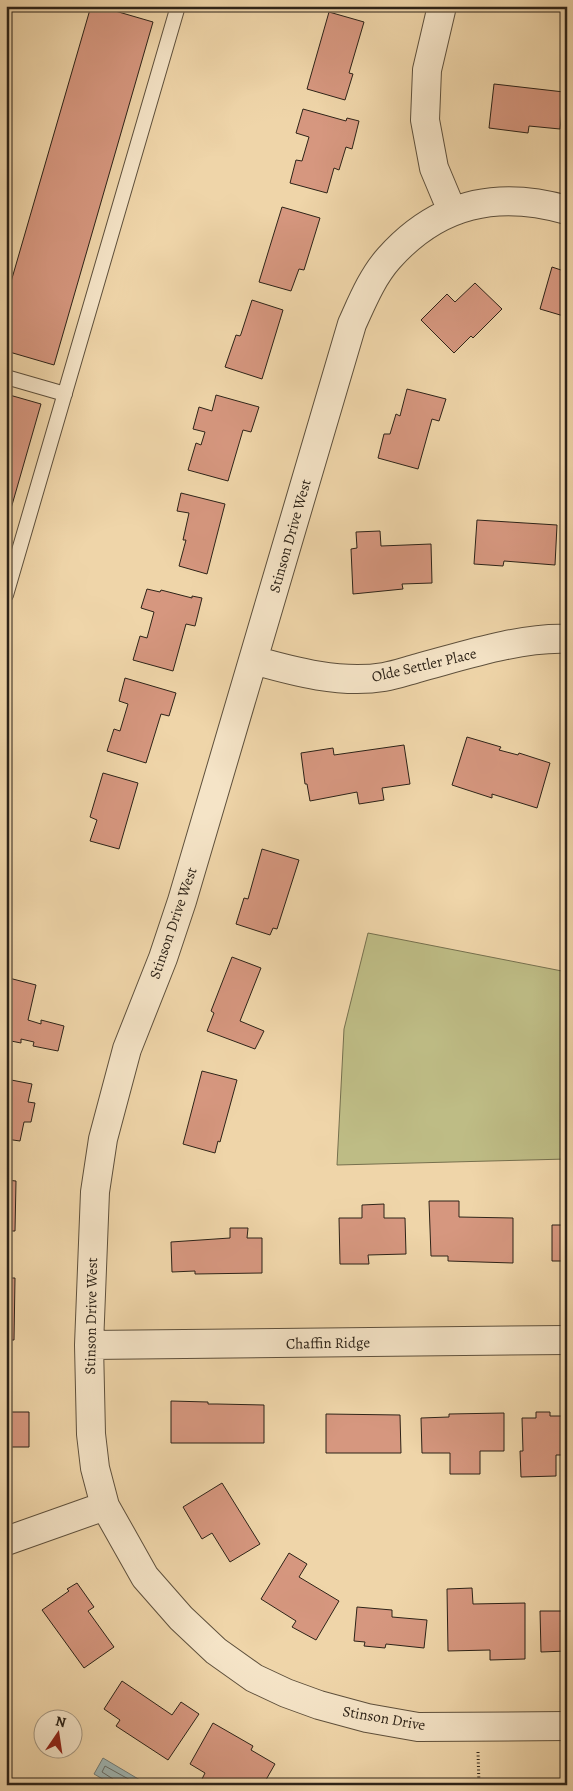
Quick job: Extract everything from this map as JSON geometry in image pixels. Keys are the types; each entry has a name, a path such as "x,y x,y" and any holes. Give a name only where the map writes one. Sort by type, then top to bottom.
{"street":[{"path":"442,6 427,70 425,120 434,168 452,211"},
{"name":"Stinson Drive West","path":"216,1651 181,1618 145,1577 105,1506 94,1468 91,1434 89,1345 95,1192 105,1129 127,1049 163,958 182,901 352,324 366,293 388,259 418,231 452,211 480,202 512,200 567,210"},
{"name":"Olde Settler Place","path":"253,660 288,670 353,680 385,676 501,646 556,638 567,639"},
{"name":"Chaffin Ridge","path":"89,1345 567,1340"},
{"path":"6,1541 105,1506"},
{"name":"Stinson Drive","path":"216,1651 254,1678 286,1693 319,1706 367,1718 418,1726 567,1726"}],"lane":[{"path":"6,594 65,394 173,7"},
{"path":"6,377 65,394"}],"shaded area":[{"path":"368,933 567,972 567,1159 337,1165 344,1029"}],"water":[{"path":"103,1758 140,1780 137,1785 113,1785 94,1774"}],"building":[{"path":"91,6 98,6 153,22 54,365 6,351 6,299"},
{"path":"329,12 364,22 349,73 353,74 345,100 307,89"},
{"path":"494,84 564,92 560,129 529,126 528,133 489,128"},
{"path":"303,109 346,121 347,118 359,121 352,149 346,147 339,170 334,168 327,193 290,183 296,160 302,161 309,137 296,133"},
{"path":"282,207 320,218 304,270 299,269 291,291 259,282"},
{"path":"552,267 567,272 567,317 540,309"},
{"path":"475,283 502,309 473,338 471,336 454,353 421,320 447,294 455,302"},
{"path":"252,300 283,310 262,379 225,367 236,335 240,336 241,334"},
{"path":"407,389 446,399 439,421 432,419 418,469 378,458 384,434 390,434 396,414 400,416"},
{"path":"6,394 41,404 6,526"},
{"path":"216,395 259,407 251,432 243,430 228,481 188,470 196,443 201,445 205,432 193,429 199,407 212,411"},
{"path":"181,493 225,504 207,574 179,566 186,540 183,540 189,513 177,511"},
{"path":"477,520 557,525 555,565 504,561 503,566 474,564"},
{"path":"380,531 381,546 431,544 432,583 402,584 403,589 353,594 351,549 357,548 356,532"},
{"path":"147,589 160,592 161,590 192,598 192,596 202,598 195,626 186,624 173,671 133,660 140,636 147,638 154,612 141,608"},
{"path":"125,678 176,693 169,716 161,714 146,763 107,751 114,729 120,731 128,704 119,701"},
{"path":"467,737 501,747 499,750 518,755 519,753 550,763 537,808 492,794 492,798 452,785"},
{"path":"404,745 410,784 382,788 384,800 359,804 357,792 310,801 307,784 305,784 301,753 333,748 334,755"},
{"path":"103,773 138,783 119,849 90,841 97,820 90,817"},
{"path":"262,849 299,860 277,929 273,928 270,935 236,924 244,898 248,899"},
{"path":"232,957 261,968 240,1021 264,1031 255,1049 207,1031 214,1013 211,1011"},
{"path":"9,978 36,985 28,1020 41,1024 41,1020 64,1026 58,1051 33,1046 34,1042 21,1039 21,1043 6,1040 6,990"},
{"path":"202,1071 237,1080 220,1142 218,1141 215,1153 183,1144"},
{"path":"6,1079 32,1084 28,1102 35,1103 31,1122 24,1122 20,1141 6,1139"},
{"path":"6,1180 16,1181 15,1231 10,1231 9,1252 6,1252"},
{"path":"429,1201 459,1201 459,1217 513,1218 513,1263 448,1261 448,1256 431,1256"},
{"path":"384,1204 384,1218 405,1218 406,1254 368,1255 369,1264 340,1264 339,1218 362,1218 362,1205"},
{"path":"552,1225 567,1225 567,1261 552,1261"},
{"path":"230,1228 248,1228 247,1238 262,1238 262,1273 195,1274 195,1271 172,1272 171,1242 230,1238"},
{"path":"6,1278 15,1278 14,1340 6,1340"},
{"path":"171,1401 264,1405 264,1443 171,1443"},
{"path":"6,1412 29,1412 29,1447 6,1447"},
{"path":"536,1412 550,1412 550,1416 567,1416 567,1455 556,1455 556,1476 521,1477 520,1451 523,1451 522,1418 536,1418"},
{"path":"504,1413 504,1451 480,1451 480,1474 450,1474 450,1453 422,1453 421,1418 449,1417 449,1414"},
{"path":"326,1414 400,1415 401,1453 326,1453"},
{"path":"222,1483 260,1544 230,1562 212,1533 202,1539 183,1507"},
{"path":"289,1553 307,1564 299,1577 339,1601 316,1640 292,1627 296,1621 261,1599"},
{"path":"77,1583 94,1607 88,1611 114,1647 84,1668 42,1610"},
{"path":"472,1588 473,1604 525,1603 525,1659 490,1660 490,1650 448,1651 447,1589"},
{"path":"357,1607 392,1610 392,1617 427,1620 424,1648 386,1644 385,1648 364,1646 365,1642 354,1641"},
{"path":"540,1611 563,1611 563,1617 567,1617 567,1651 541,1652"},
{"path":"122,1681 172,1715 181,1702 199,1714 168,1760 116,1726 120,1720 104,1709"},
{"path":"213,1723 253,1746 251,1750 275,1764 263,1785 208,1785 201,1781 205,1773 190,1764"}]}
